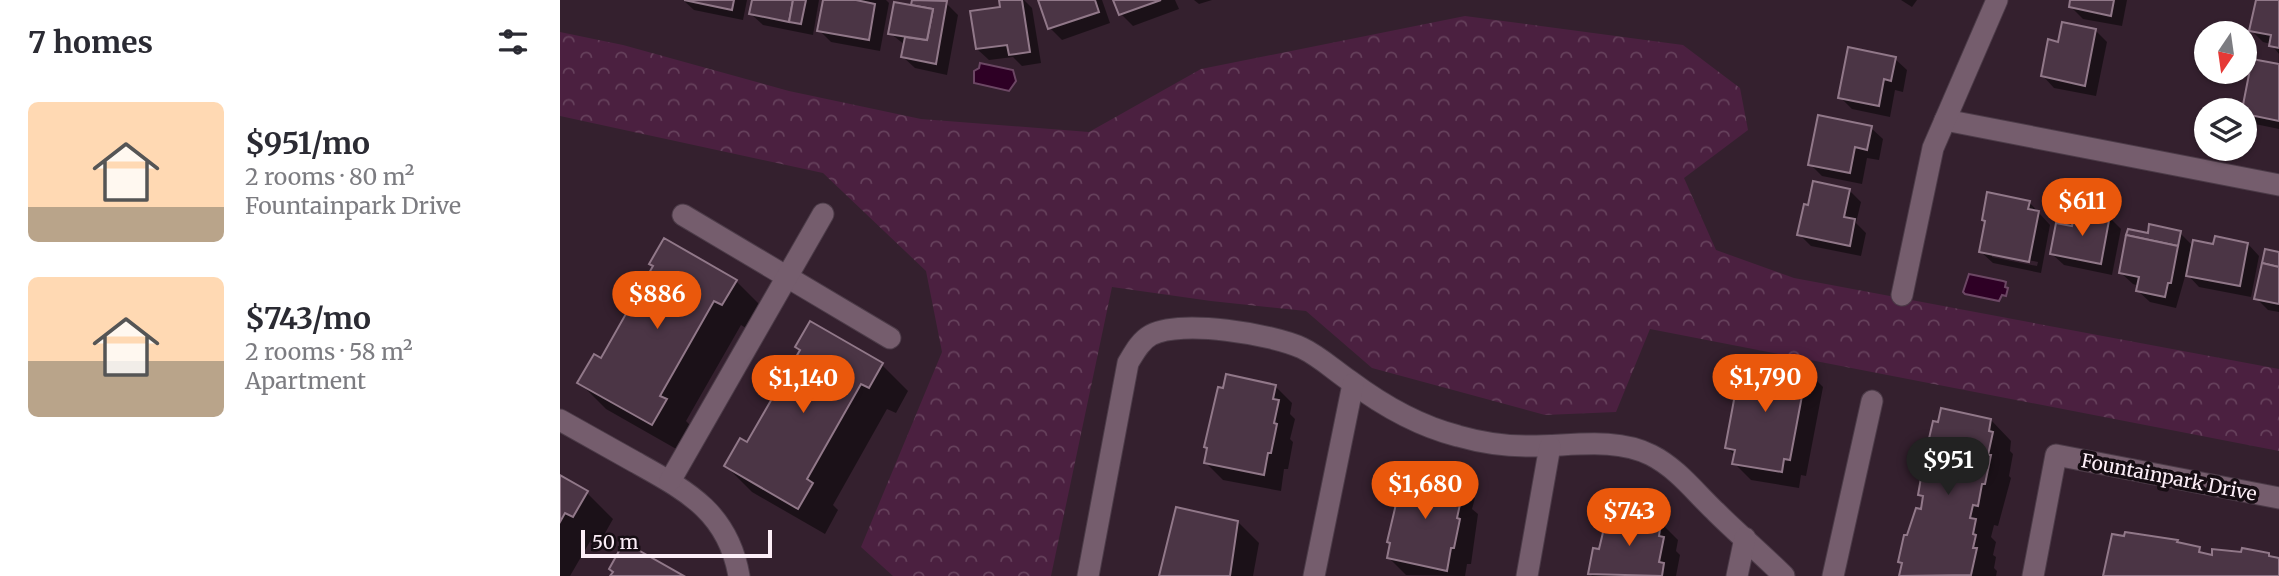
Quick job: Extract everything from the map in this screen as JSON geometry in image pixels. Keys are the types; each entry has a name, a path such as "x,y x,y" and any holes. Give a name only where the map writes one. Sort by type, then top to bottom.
{"street":[{"path":"1902,295 1930,158 1997,0"},
{"path":"1945,120 2279,185"},
{"path":"670,481 823,214"},
{"path":"683,215 890,338"},
{"path":"1088,576 1128,363 1137,347 1151,335 1171,329 1193,328 1252,334 1281,340 1304,349 1400,414 1447,433 1491,443 1524,446 1611,445 1651,455 1690,485 1784,576"},
{"path":"1314,576 1353,384"},
{"path":"1833,576 1871,401"},
{"path":"560,420 690,494 716,519 728,540 738,576"},
{"path":"1527,576 1550,446"},
{"name":"Fountainpark Drive","path":"2033,576 2056,455 2279,498"},
{"path":"1737,576 1745,538"}],"green space":[{"path":"1465,16 1683,45 1740,88 1748,130 1684,178 1716,250 1794,278 2279,369 2279,451 1650,329 1616,412 1545,415 1372,368 1306,311 1112,287 1051,576 893,576 861,547 942,352 926,271 823,173 560,116 560,32 623,45 789,91 921,119 1089,132 1201,69"}],"shaded area":[{"path":"980,63 1013,70 1016,81 1009,91 974,83 974,71 979,68"},
{"path":"1969,274 2006,282 2006,296 2002,295 1999,301 1965,294 1963,292"}],"building":[{"path":"684,0 734,0 732,10"},
{"path":"752,0 793,0 789,22 749,14"},
{"path":"793,0 806,0 801,24 789,22"},
{"path":"823,0 856,0 875,4 869,40 817,31"},
{"path":"912,0 947,1 936,64 901,57 905,37 927,40 933,9 911,5"},
{"path":"999,0 1022,0 1030,52 1009,55 1007,45 976,49 970,11 1000,7"},
{"path":"1038,0 1095,0 1099,12 1048,29"},
{"path":"1113,0 1161,0 1119,15"},
{"path":"2070,0 2114,0 2111,16 2069,7"},
{"path":"2256,0 2279,0 2279,48 2269,46 2271,35 2258,33 2258,21 2251,21"},
{"path":"894,2 933,9 927,40 888,34"},
{"path":"2062,22 2096,29 2085,86 2041,76 2048,39 2058,42"},
{"path":"1848,47 1896,57 1891,81 1884,79 1879,106 1838,98"},
{"path":"2258,60 2279,64 2279,121 2257,116 2257,98 2244,98 2247,84 2258,84"},
{"path":"1818,115 1872,126 1867,150 1855,147 1850,173 1808,165"},
{"path":"1813,181 1850,189 1844,217 1855,219 1850,246 1797,235"},
{"path":"1987,192 2030,201 2028,209 2039,211 2029,262 1979,252"},
{"path":"2087,211 2110,215 2101,264 2050,254 2056,223 2072,226 2074,216 2086,218"},
{"path":"2149,224 2181,231 2178,246 2126,235 2128,229 2148,233"},
{"path":"2126,235 2178,246 2171,283 2168,283 2165,297 2136,291 2139,277 2119,273"},
{"path":"2215,236 2248,243 2240,286 2186,276 2193,240 2213,244"},
{"path":"664,238 737,280 722,305 714,301 660,396 667,399 652,425 577,383 594,354 601,358 653,266 649,264"},
{"path":"2265,249 2279,252 2279,267 2262,263"},
{"path":"2262,263 2279,267 2279,304 2254,299"},
{"path":"810,321 883,363 869,388 861,384 807,479 813,483 798,509 724,466 740,438 747,442 800,350 795,347"},
{"path":"1742,357 1807,369 1790,460 1784,459 1782,472 1732,464 1735,450 1725,448"},
{"path":"1226,374 1276,385 1273,399 1279,400 1274,423 1277,424 1264,475 1204,463 1207,448 1204,447 1218,387 1223,388"},
{"path":"1941,408 1991,419 1989,431 1993,432 1988,455 1991,455 1985,484 1982,484 1978,506 1973,505 1970,518 1976,519 1973,548 1977,548 1971,575 1899,576 1902,563 1898,562 1904,535 1907,535 1916,508 1921,509 1923,496 1918,495 1922,472 1919,472 1925,442 1928,443 1933,421 1938,422"},
{"path":"1409,469 1459,480 1455,494 1462,495 1457,518 1460,519 1447,571 1387,558 1390,543 1387,542 1401,483 1406,483"},
{"path":"560,475 588,491 573,517 565,513 560,522"},
{"path":"1176,507 1238,521 1230,576 1159,576"},
{"path":"1613,511 1661,522 1659,536 1664,537 1659,562 1664,563 1662,576 1588,574 1593,548 1599,549 1605,524 1610,526"},
{"path":"2125,532 2178,540 2177,542 2200,547 2199,552 2212,555 2212,549 2241,552 2242,548 2269,553 2269,556 2279,558 2279,576 2103,576 2112,534 2124,536"},
{"path":"624,542 684,576 610,576 613,572 609,569"}]}
